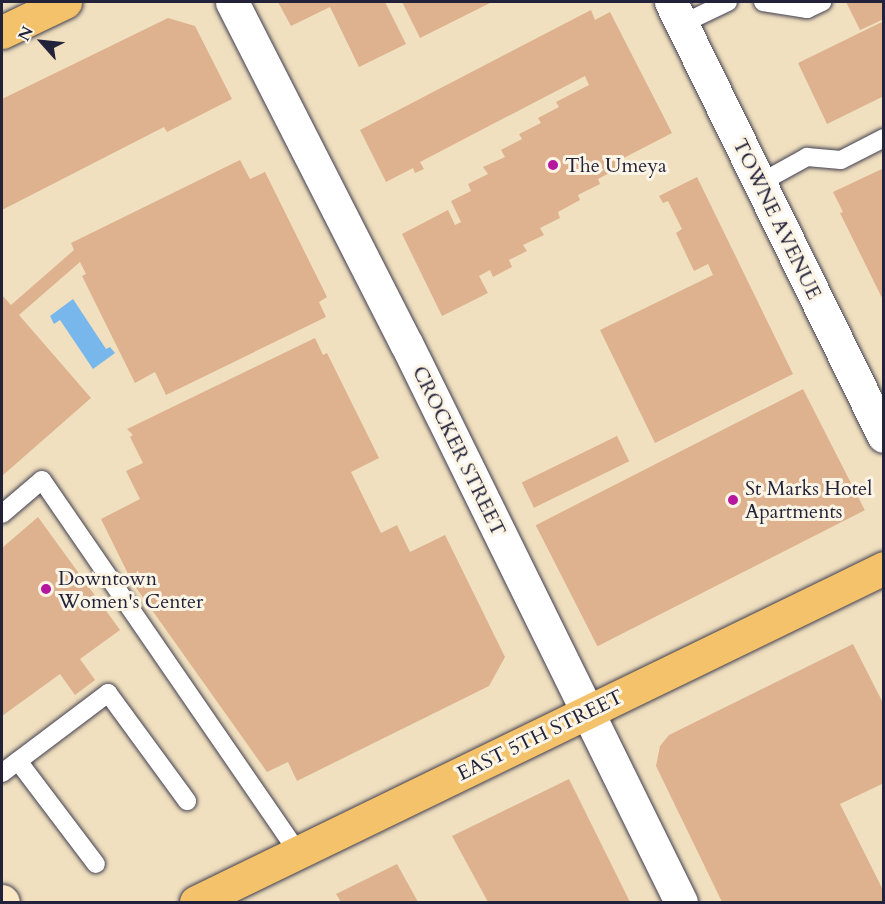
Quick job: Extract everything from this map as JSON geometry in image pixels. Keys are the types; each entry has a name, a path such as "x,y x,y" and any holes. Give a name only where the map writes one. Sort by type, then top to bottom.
{"main road":[{"path":"2,32 65,2"},
{"name":"EAST 5TH STREET","path":"214,899 298,852 884,568"}],"street":[{"name":"CROCKER STREET","path":"232,2 406,343 681,903"},
{"name":"TOWNE AVENUE","path":"677,13 884,436"}],"lane":[{"path":"677,13 728,2"},
{"path":"763,2 807,9 822,2"},
{"path":"760,183 807,157 841,160 884,138"},
{"path":"2,514 42,480 298,852"},
{"path":"2,773 108,693 187,801"},
{"path":"18,760 96,864"}],"water":[{"path":"73,299 106,349 110,347 115,353 93,369 60,320 54,324 50,316"}],"building":[{"path":"278,2 385,2 406,44 359,67 330,7 291,26"},
{"path":"402,2 492,2 420,38"},
{"path":"846,2 884,2 884,19 860,30"},
{"name":"The Umeya","path":"591,10 595,20 610,12 672,133 616,162 619,168 598,179 600,184 578,195 580,200 558,212 560,218 540,228 544,235 523,245 527,251 509,260 512,267 493,277 490,270 479,276 488,293 442,316 402,234 448,210 455,225 461,222 451,201 471,191 468,184 488,174 483,167 505,157 501,150 522,139 519,134 541,123 538,118 559,107 556,102 589,85 585,76 420,162 424,169 415,173 413,168 386,182 360,130"},
{"path":"168,18 195,26 232,99 167,132 164,127 2,210 2,99"},
{"path":"884,21 884,96 827,124 798,63"},
{"path":"240,160 250,179 265,172 327,297 319,302 326,317 166,395 155,372 135,383 82,276 86,274 80,262 19,315 91,398 2,476 2,295 11,305 74,250 71,243"},
{"path":"884,168 884,302 840,213 843,212 833,192"},
{"path":"697,177 793,374 655,443 600,330 713,275 708,264 694,271 676,233 682,229 668,201 663,203 659,196"},
{"path":"315,338 323,355 327,353 379,458 351,472 381,533 397,525 410,552 445,535 505,657 489,686 297,781 288,762 267,772 132,582 101,519 140,499 126,471 143,463 130,437 133,435 127,429"},
{"path":"803,389 865,510 597,646 536,525"},
{"path":"617,436 629,461 534,508 522,482"},
{"name":"Downtown Women's Center","path":"38,517 120,630 80,659 95,680 75,695 60,674 2,716 2,548"},
{"path":"853,644 884,705 884,783 840,804 884,892 884,902 722,902 656,766 660,746 669,735"},
{"path":"569,779 630,902 488,902 452,836"},
{"path":"397,864 418,902 341,902 336,894"}],"place":[{"name":"The Umeya","path":"553,165"},
{"name":"St Marks Hotel Apartments","path":"733,500"},
{"name":"Downtown Women's Center","path":"46,589"}]}
